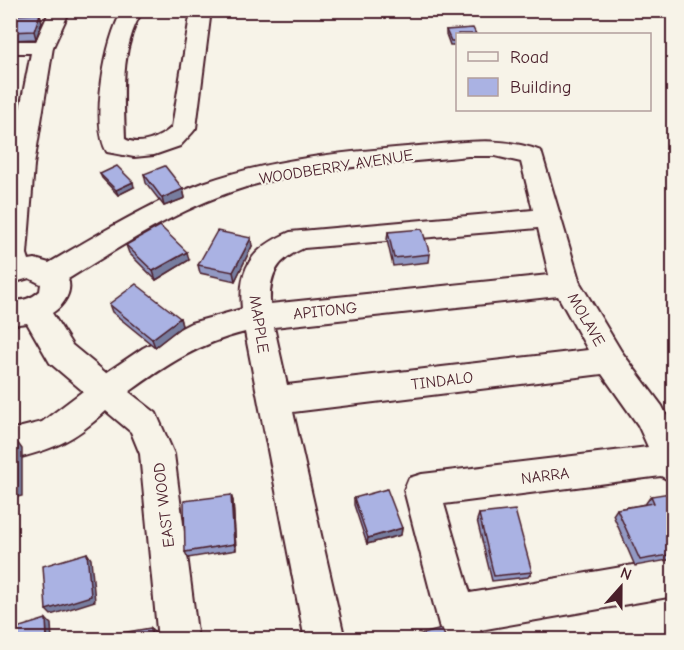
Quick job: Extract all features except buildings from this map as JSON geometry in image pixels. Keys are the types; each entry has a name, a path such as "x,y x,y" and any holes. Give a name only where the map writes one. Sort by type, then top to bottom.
{"street":[{"path":"23,311 48,302 55,292 57,283 52,275 44,270 15,273 13,254 16,165 43,47 60,10"},
{"path":"132,10 123,32 115,63 113,139 116,147 133,149 162,146 174,140 184,128 201,10"},
{"path":"10,47 43,47"},
{"name":"WOODBERRY AVENUE","path":"52,275 168,209 214,189 281,171 377,157 489,148 522,152 532,157"},
{"name":"MOLAVE","path":"532,157 566,284 610,360 650,416 671,464"},
{"name":"MAPPLE","path":"325,639 257,318 254,289 261,263 278,247 300,239 548,218"},
{"name":"APITONG","path":"10,445 50,435 76,418 107,390 154,357 202,331 257,318 566,284"},
{"name":"EAST WOOD","path":"23,311 47,334 62,354 144,423 157,454 178,639"},
{"name":"TINDALO","path":"275,400 610,360"},
{"name":"NARRA","path":"460,627 422,489 671,464"},
{"path":"460,627 674,577"}]}
